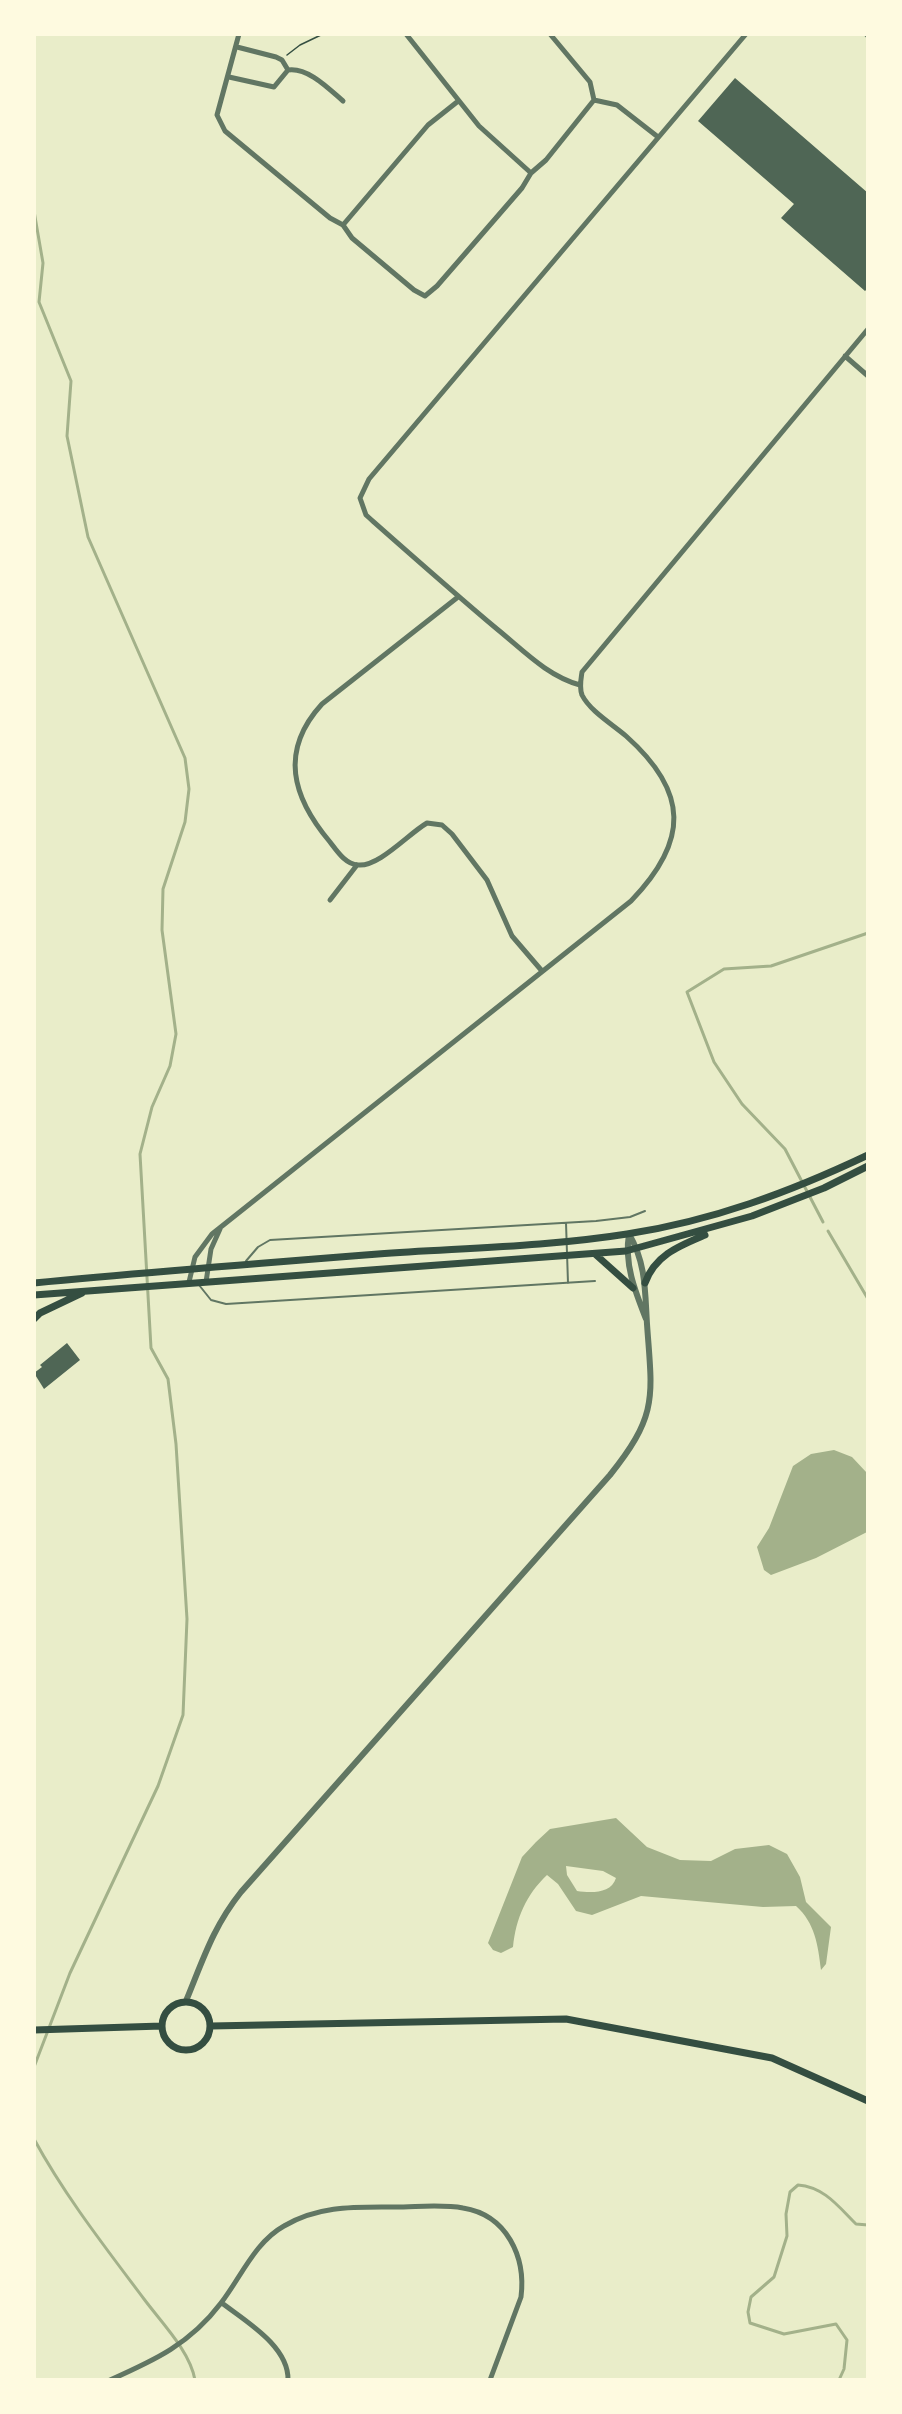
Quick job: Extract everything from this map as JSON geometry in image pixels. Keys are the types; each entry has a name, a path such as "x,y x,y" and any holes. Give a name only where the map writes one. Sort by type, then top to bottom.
{"main road":[{"path":"34,1282 241,1264 566,1241 629,1234 690,1222 758,1202 797,1188 867,1155"},
{"path":"645,1283 652,1266 667,1253 737,1221 824,1188 867,1166"},
{"path":"34,1295 626,1251 737,1221"},
{"path":"595,1254 633,1288"},
{"path":"34,1319 40,1313 87,1291"},
{"path":"186,2001 204,2008 211,2026 204,2043 186,2051 169,2043 162,2026 169,2008 186,2001"},
{"path":"211,2026 566,2019 772,2058 867,2101"},
{"path":"34,2030 162,2026"}],"street":[{"path":"238,34 237,47 218,114 225,130 330,218 344,225 352,238 414,290 425,296 438,286 594,100"},
{"path":"406,34 478,126 531,173"},
{"path":"550,34 590,82 594,100"},
{"path":"580,685 566,681 547,670 458,597 366,515 360,498 369,478 746,34"},
{"path":"237,47 282,60 288,70"},
{"path":"229,77 274,87 288,70 296,69 307,74 344,101"},
{"path":"594,100 617,105 658,137"},
{"path":"344,225 428,125 457,102"},
{"path":"189,1282 190,1268 197,1253 220,1228 631,901 661,867 673,828 668,788 657,767 582,695 580,685 582,672 592,657 867,329"},
{"path":"845,356 867,376"},
{"path":"458,597 322,704 306,722 296,748 295,770 300,798 317,827 344,859 357,865 374,863 426,823 442,825 452,834 488,880 512,936 542,971"},
{"path":"330,900 357,865"},
{"path":"206,1282 207,1267 220,1228"},
{"path":"186,2001 205,1949 222,1916 241,1892 627,1454 640,1433 649,1407 652,1382 645,1283 637,1249 629,1234"},
{"path":"629,1234 626,1251 633,1288 647,1323"},
{"path":"110,2379 173,2350 198,2330 222,2302 264,2242 282,2226 311,2212 364,2207 461,2207 476,2211 506,2232 520,2258 521,2297 490,2379"},
{"path":"222,2302 274,2347 284,2359 288,2379"}],"lane":[{"path":"241,1264 249,1260 263,1243 270,1240 566,1223 619,1218 645,1211"},
{"path":"566,1223 568,1283"},
{"path":"197,1282 208,1297 217,1303 226,1304 595,1281"}],"path":[{"path":"282,60 300,45 323,34"}],"shaded area":[{"path":"834,1450 852,1457 867,1473 867,1532 816,1558 771,1575 764,1570 757,1547 769,1528 793,1466 811,1454"},
{"path":"616,1818 647,1847 680,1860 711,1861 735,1849 769,1845 787,1854 800,1877 806,1902 831,1927 826,1964 821,1970 817,1943 811,1927 796,1906 763,1907 641,1896 592,1915 576,1911 558,1884 547,1875 533,1891 523,1908 513,1947 501,1953 493,1950 488,1943 522,1857 550,1829","holes":["566,1866 603,1871 616,1878 610,1887 594,1892 577,1891 567,1875"]}],"building":[{"path":"735,78 868,193 868,288 865,291 781,218 794,204 698,121"},
{"path":"67,1343 80,1360 44,1389 34,1373 42,1367 40,1365"}],"waterway":[{"path":"34,211 43,263 39,302 71,381 67,436 88,537 185,758 189,789 185,822 163,889 162,930 176,1034 170,1066 152,1107 140,1154 151,1348 168,1379 176,1444 187,1619 183,1715 158,1786 70,1973 34,2067"},
{"path":"823,1222 785,1149 742,1104 714,1062 687,992 724,969 771,966 868,933"},
{"path":"828,1231 868,1299"},
{"path":"34,2139 86,2221 174,2337 187,2358 195,2380"},
{"path":"839,2380 844,2369 847,2340 836,2324 784,2334 750,2323 748,2312 751,2297 774,2277 787,2236 786,2214 790,2192 798,2185 816,2189 837,2204 856,2224 868,2225"}]}
